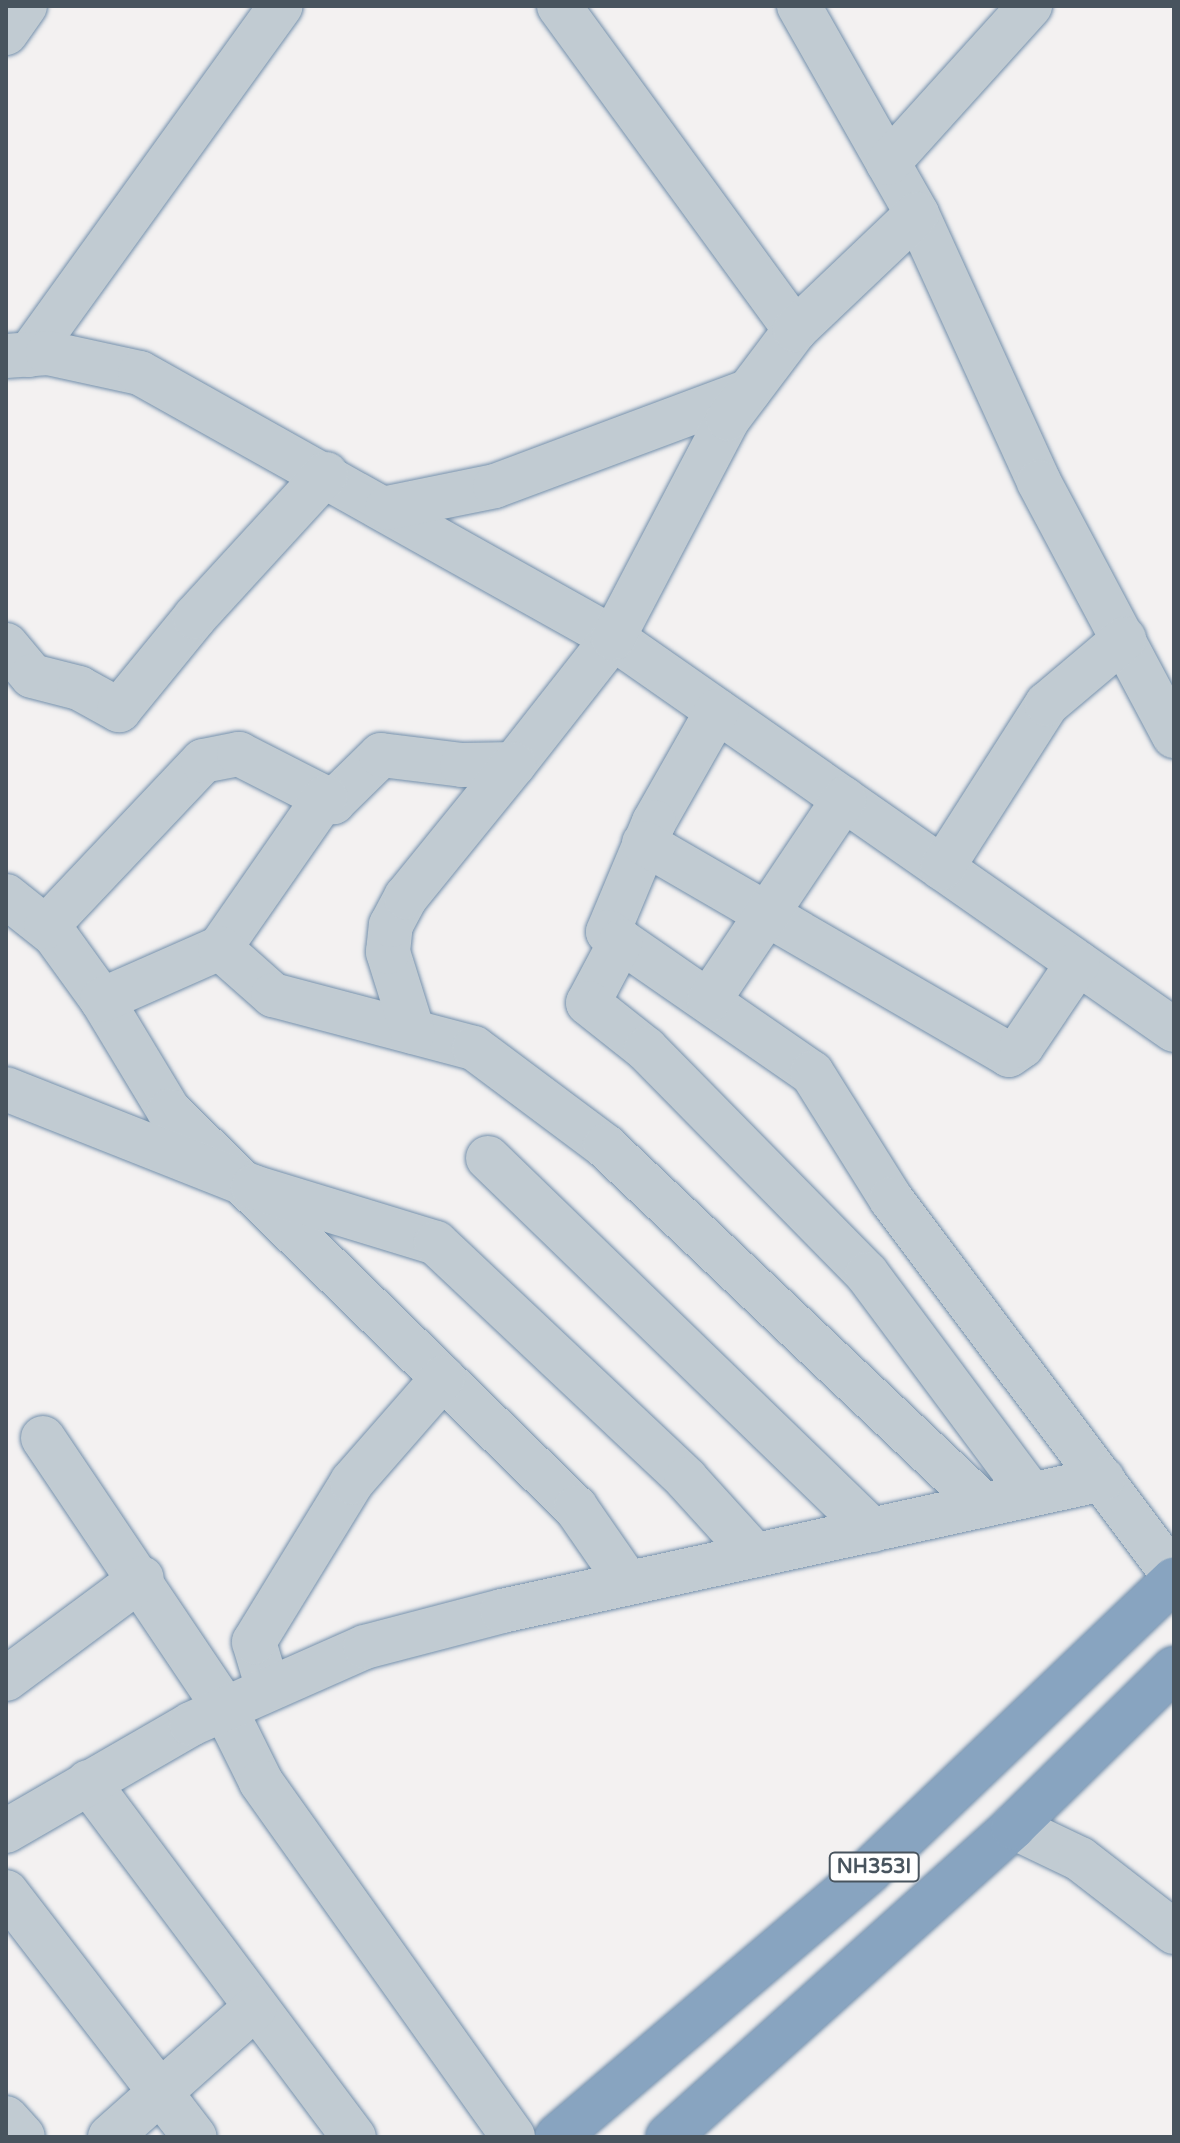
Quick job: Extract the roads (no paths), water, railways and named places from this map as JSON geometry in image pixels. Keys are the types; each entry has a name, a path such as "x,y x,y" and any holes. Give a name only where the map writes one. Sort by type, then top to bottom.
{"highway":[{"name":"NH353I","path":"557,2137 869,1871 1174,1578"},
{"name":"NH353I","path":"668,2137 1013,1827 1174,1669"}],"street":[{"path":"6,33 25,6"},
{"path":"18,356 281,6"},
{"path":"559,6 795,330"},
{"path":"799,6 917,214 1039,482 1174,736"},
{"path":"888,163 1030,6"},
{"path":"413,1032 388,952 391,925 406,897 613,638 728,419 795,330 917,214"},
{"path":"18,356 48,353 140,373 387,508 613,638 1174,1030"},
{"path":"387,508 495,486 749,391"},
{"path":"6,645 32,676 79,688 119,710 195,617 326,474"},
{"path":"942,868 1047,704 1124,639"},
{"path":"717,711 644,843 608,932 812,1073 891,1199 1174,1578"},
{"path":"46,927 203,761 239,754 333,802 381,755 462,765 514,764"},
{"path":"102,1000 220,948 325,797"},
{"path":"709,1000 769,917 844,799"},
{"path":"644,843 1009,1055 1022,1046 1078,963"},
{"path":"6,896 46,927 102,1000 169,1111 253,1187 576,1508 628,1583"},
{"path":"621,941 588,1003 646,1049 867,1274 1031,1494"},
{"path":"220,948 273,995 474,1048 605,1146 984,1505"},
{"path":"6,1089 253,1187 436,1243 686,1479 755,1555"},
{"path":"488,1158 872,1530"},
{"path":"268,1689 254,1642 352,1482 443,1378"},
{"path":"43,1438 142,1578 225,1709 261,1782 513,2137"},
{"path":"6,1831 88,1782 225,1709 365,1647 628,1583 1103,1479"},
{"path":"6,1679 142,1578"},
{"path":"88,1782 354,2137"},
{"path":"1013,1827 1080,1859 1174,1932"},
{"path":"6,1892 195,2137"},
{"path":"110,2137 255,2008"},
{"path":"6,2118 23,2137"}]}
